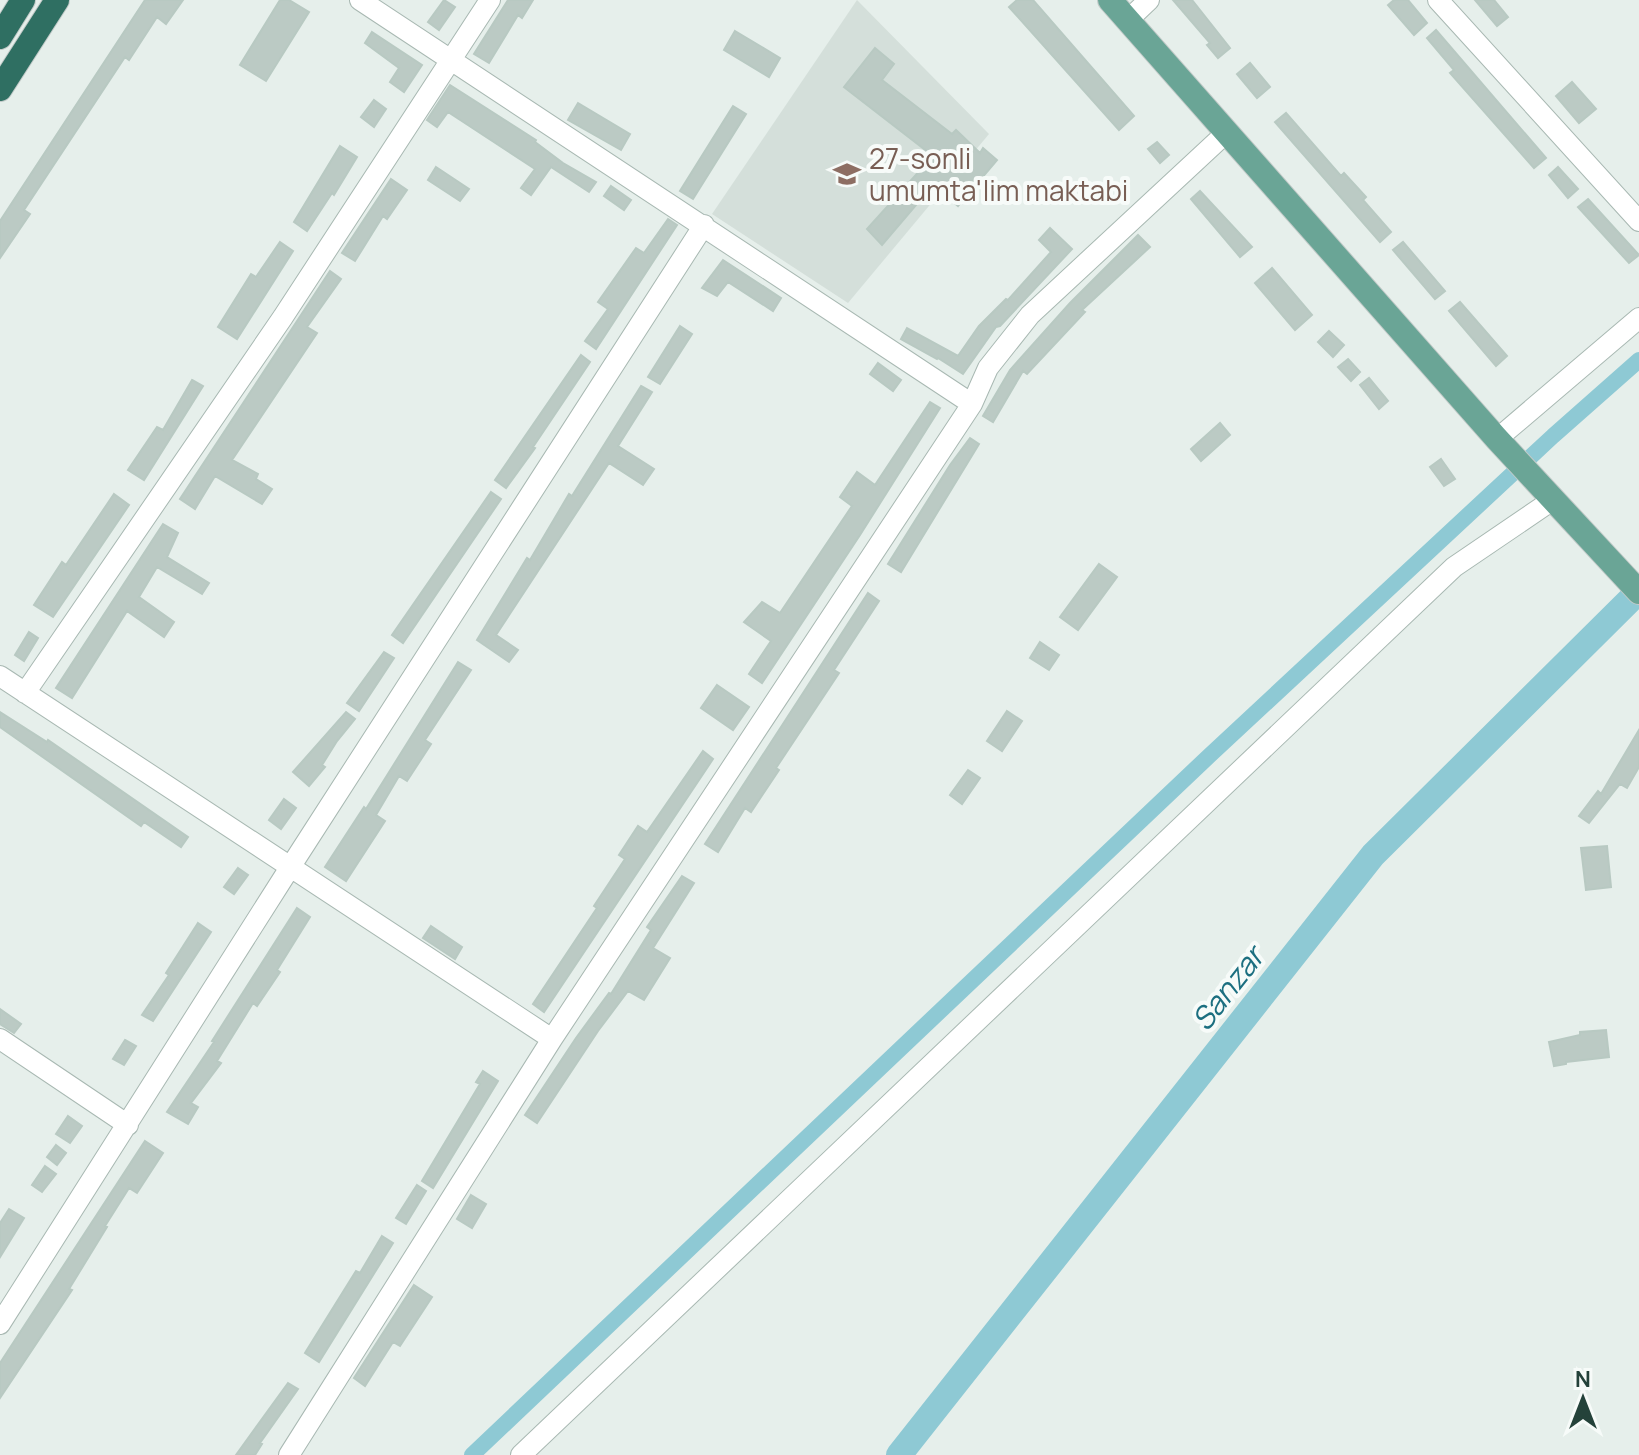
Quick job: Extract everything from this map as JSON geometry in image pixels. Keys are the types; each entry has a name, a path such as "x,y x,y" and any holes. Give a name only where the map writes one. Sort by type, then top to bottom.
{"highway":[{"path":"0,37 23,0"},
{"path":"0,89 57,0"}],"main road":[{"path":"1110,0 1501,444 1639,592"}],"street":[{"path":"360,0 972,404"},
{"path":"25,693 283,317 490,0"},
{"path":"1128,20 1149,0"},
{"path":"1438,0 1639,221"},
{"path":"289,1455 552,1039 972,404 988,368 1030,315 1226,133"},
{"path":"0,1324 704,225"},
{"path":"1501,444 1639,318"},
{"path":"521,1455 1454,567 1554,499"},
{"path":"0,676 289,869 552,1039"},
{"path":"0,1039 128,1125"}],"shaded area":[{"name":"27-sonli umumta'lim maktabi","path":"857,0 989,134 848,303 712,214"}],"building":[{"path":"145,0 183,0 166,24 157,17 129,60 125,57 24,210 30,214 0,258 0,221"},
{"path":"280,0 289,0 309,12 266,81 240,65"},
{"path":"444,0 455,7 439,30 428,22"},
{"path":"508,0 533,0 522,18 518,15 489,63 474,54"},
{"path":"1017,0 1033,0 1134,116 1119,130 1009,7"},
{"path":"1173,0 1192,0 1230,48 1218,58 1207,45 1210,43"},
{"path":"1394,0 1408,0 1427,23 1414,35 1388,5"},
{"path":"1475,0 1494,0 1508,17 1497,26"},
{"path":"1436,30 1546,158 1534,168 1450,73 1454,70 1427,38"},
{"path":"735,31 780,58 769,77 724,50"},
{"path":"372,32 422,65 404,92 390,82 399,68 365,43"},
{"path":"875,48 894,64 882,80 952,134 956,130 980,153 983,148 997,160 958,206 933,185 882,245 867,229 933,156 844,87"},
{"path":"1250,63 1270,87 1257,98 1237,74"},
{"path":"1572,82 1596,109 1579,123 1556,96"},
{"path":"450,85 536,140 563,163 596,182 589,192 551,167 531,195 521,188 535,169 448,112 437,127 427,120"},
{"path":"374,100 386,109 374,127 361,117"},
{"path":"578,103 630,134 621,150 568,120"},
{"path":"733,106 746,114 693,199 680,191"},
{"path":"1286,113 1341,176 1344,173 1366,197 1363,200 1391,232 1380,242 1275,122"},
{"path":"1157,142 1169,155 1160,163 1148,149"},
{"path":"340,146 357,157 307,231 294,222"},
{"path":"436,167 469,189 460,201 428,180"},
{"path":"1558,167 1578,189 1568,198 1549,175"},
{"path":"391,179 407,190 387,219 383,216 355,261 342,253"},
{"path":"611,186 631,200 624,210 604,196"},
{"path":"1200,191 1252,247 1240,257 1191,199"},
{"path":"1588,199 1639,255 1629,263 1578,207"},
{"path":"668,219 677,225 596,349 585,341 608,309 598,302 636,248 644,253"},
{"path":"1050,228 1072,249 996,327 963,374 901,339 907,328 958,356 979,326 1008,300 1051,252 1039,240"},
{"path":"1138,235 1150,247 1082,310 1085,312 1027,374 1023,371 993,422 983,416 1010,370 1070,303"},
{"path":"280,242 293,251 237,339 218,327 251,274 256,277"},
{"path":"1403,242 1445,291 1435,299 1393,250"},
{"path":"723,260 781,298 773,311 728,282 717,296 702,288"},
{"path":"1272,268 1312,315 1295,330 1255,283"},
{"path":"330,271 341,279 307,327 317,333 232,460 258,474 256,479 272,489 262,504 215,476 195,509 180,499"},
{"path":"1460,302 1507,356 1496,366 1449,311"},
{"path":"680,326 692,334 660,384 648,377"},
{"path":"1329,331 1344,345 1333,357 1318,342"},
{"path":"581,355 590,362 506,488 495,480"},
{"path":"1348,359 1360,372 1351,381 1338,367"},
{"path":"878,363 901,380 893,391 870,374"},
{"path":"1369,378 1388,401 1379,409 1360,385"},
{"path":"192,380 203,386 144,480 128,470 157,427 163,430"},
{"path":"641,386 652,392 618,446 654,469 643,485 609,463 496,635 518,650 509,662 477,640 527,558 530,560 569,494 572,496"},
{"path":"930,402 940,408 762,683 749,674 771,641 744,622 762,602 780,613 852,506 840,497 857,472 875,485"},
{"path":"1220,423 1230,435 1201,461 1191,449"},
{"path":"970,438 979,444 901,572 888,564"},
{"path":"1441,459 1455,479 1444,486 1430,467"},
{"path":"491,492 501,499 403,643 392,635"},
{"path":"114,494 129,505 53,617 34,605 62,562 66,565"},
{"path":"163,524 178,533 167,557 209,583 202,594 157,567 139,597 174,622 164,637 127,611 72,698 56,688"},
{"path":"1099,564 1117,577 1078,630 1060,617"},
{"path":"868,593 879,601 834,670 839,673 776,768 779,770 751,812 745,808 718,852 705,844"},
{"path":"29,632 38,638 24,661 15,655"},
{"path":"1040,642 1059,655 1049,670 1030,658"},
{"path":"384,652 394,658 359,711 347,703"},
{"path":"458,662 471,670 425,740 431,744 407,781 399,776 376,815 385,821 346,881 325,867 364,807 366,809"},
{"path":"717,685 749,707 733,730 701,708"},
{"path":"1007,711 1022,721 1002,751 987,741"},
{"path":"0,712 48,740 188,837 181,847 144,822 141,826 0,727"},
{"path":"346,712 355,719 322,765 325,767 309,786 293,772"},
{"path":"1639,730 1639,767 1627,788 1620,784 1589,823 1579,816 1598,791 1601,794"},
{"path":"703,751 713,759 544,1012 533,1004 597,908 594,906 625,859 619,855 638,826 647,832"},
{"path":"968,770 980,778 962,804 950,795"},
{"path":"284,799 296,808 281,829 269,820"},
{"path":"1607,846 1611,887 1586,890 1581,848"},
{"path":"238,868 248,875 234,894 224,887"},
{"path":"682,876 694,883 653,948 670,958 644,1000 628,991 537,1123 525,1115 576,1038 611,994 651,930 647,927"},
{"path":"297,908 310,917 277,970 280,972 257,1006 253,1003 217,1061 221,1063 191,1103 198,1107 188,1124 167,1112"},
{"path":"198,923 211,932 153,1021 142,1015"},
{"path":"431,926 462,947 455,959 423,938"},
{"path":"0,1009 21,1024 14,1033 0,1024"},
{"path":"1606,1030 1609,1057 1554,1066 1549,1042 1580,1035 1580,1032"},
{"path":"125,1040 136,1046 124,1065 113,1059"},
{"path":"483,1071 498,1081 433,1188 422,1181 480,1084 476,1082"},
{"path":"68,1116 82,1126 70,1143 56,1134"},
{"path":"145,1141 163,1153 137,1193 129,1188 69,1289 72,1290 0,1398 0,1363"},
{"path":"56,1145 66,1153 57,1165 47,1157"},
{"path":"45,1166 56,1174 42,1192 32,1185"},
{"path":"417,1185 426,1191 406,1224 396,1218"},
{"path":"471,1195 486,1204 472,1228 457,1219"},
{"path":"9,1209 24,1218 0,1257 0,1223"},
{"path":"382,1236 393,1243 319,1362 305,1353 356,1271 360,1273"},
{"path":"414,1285 432,1297 400,1346 393,1342 365,1386 354,1378"},
{"path":"288,1383 298,1389 255,1455 236,1455"}],"waterway":[{"path":"472,1455 1209,756 1639,360"},
{"name":"Sanzar","path":"899,1455 1373,855 1639,591"}],"place":[{"name":"27-sonli umumta'lim maktabi","path":"847,174"}]}
